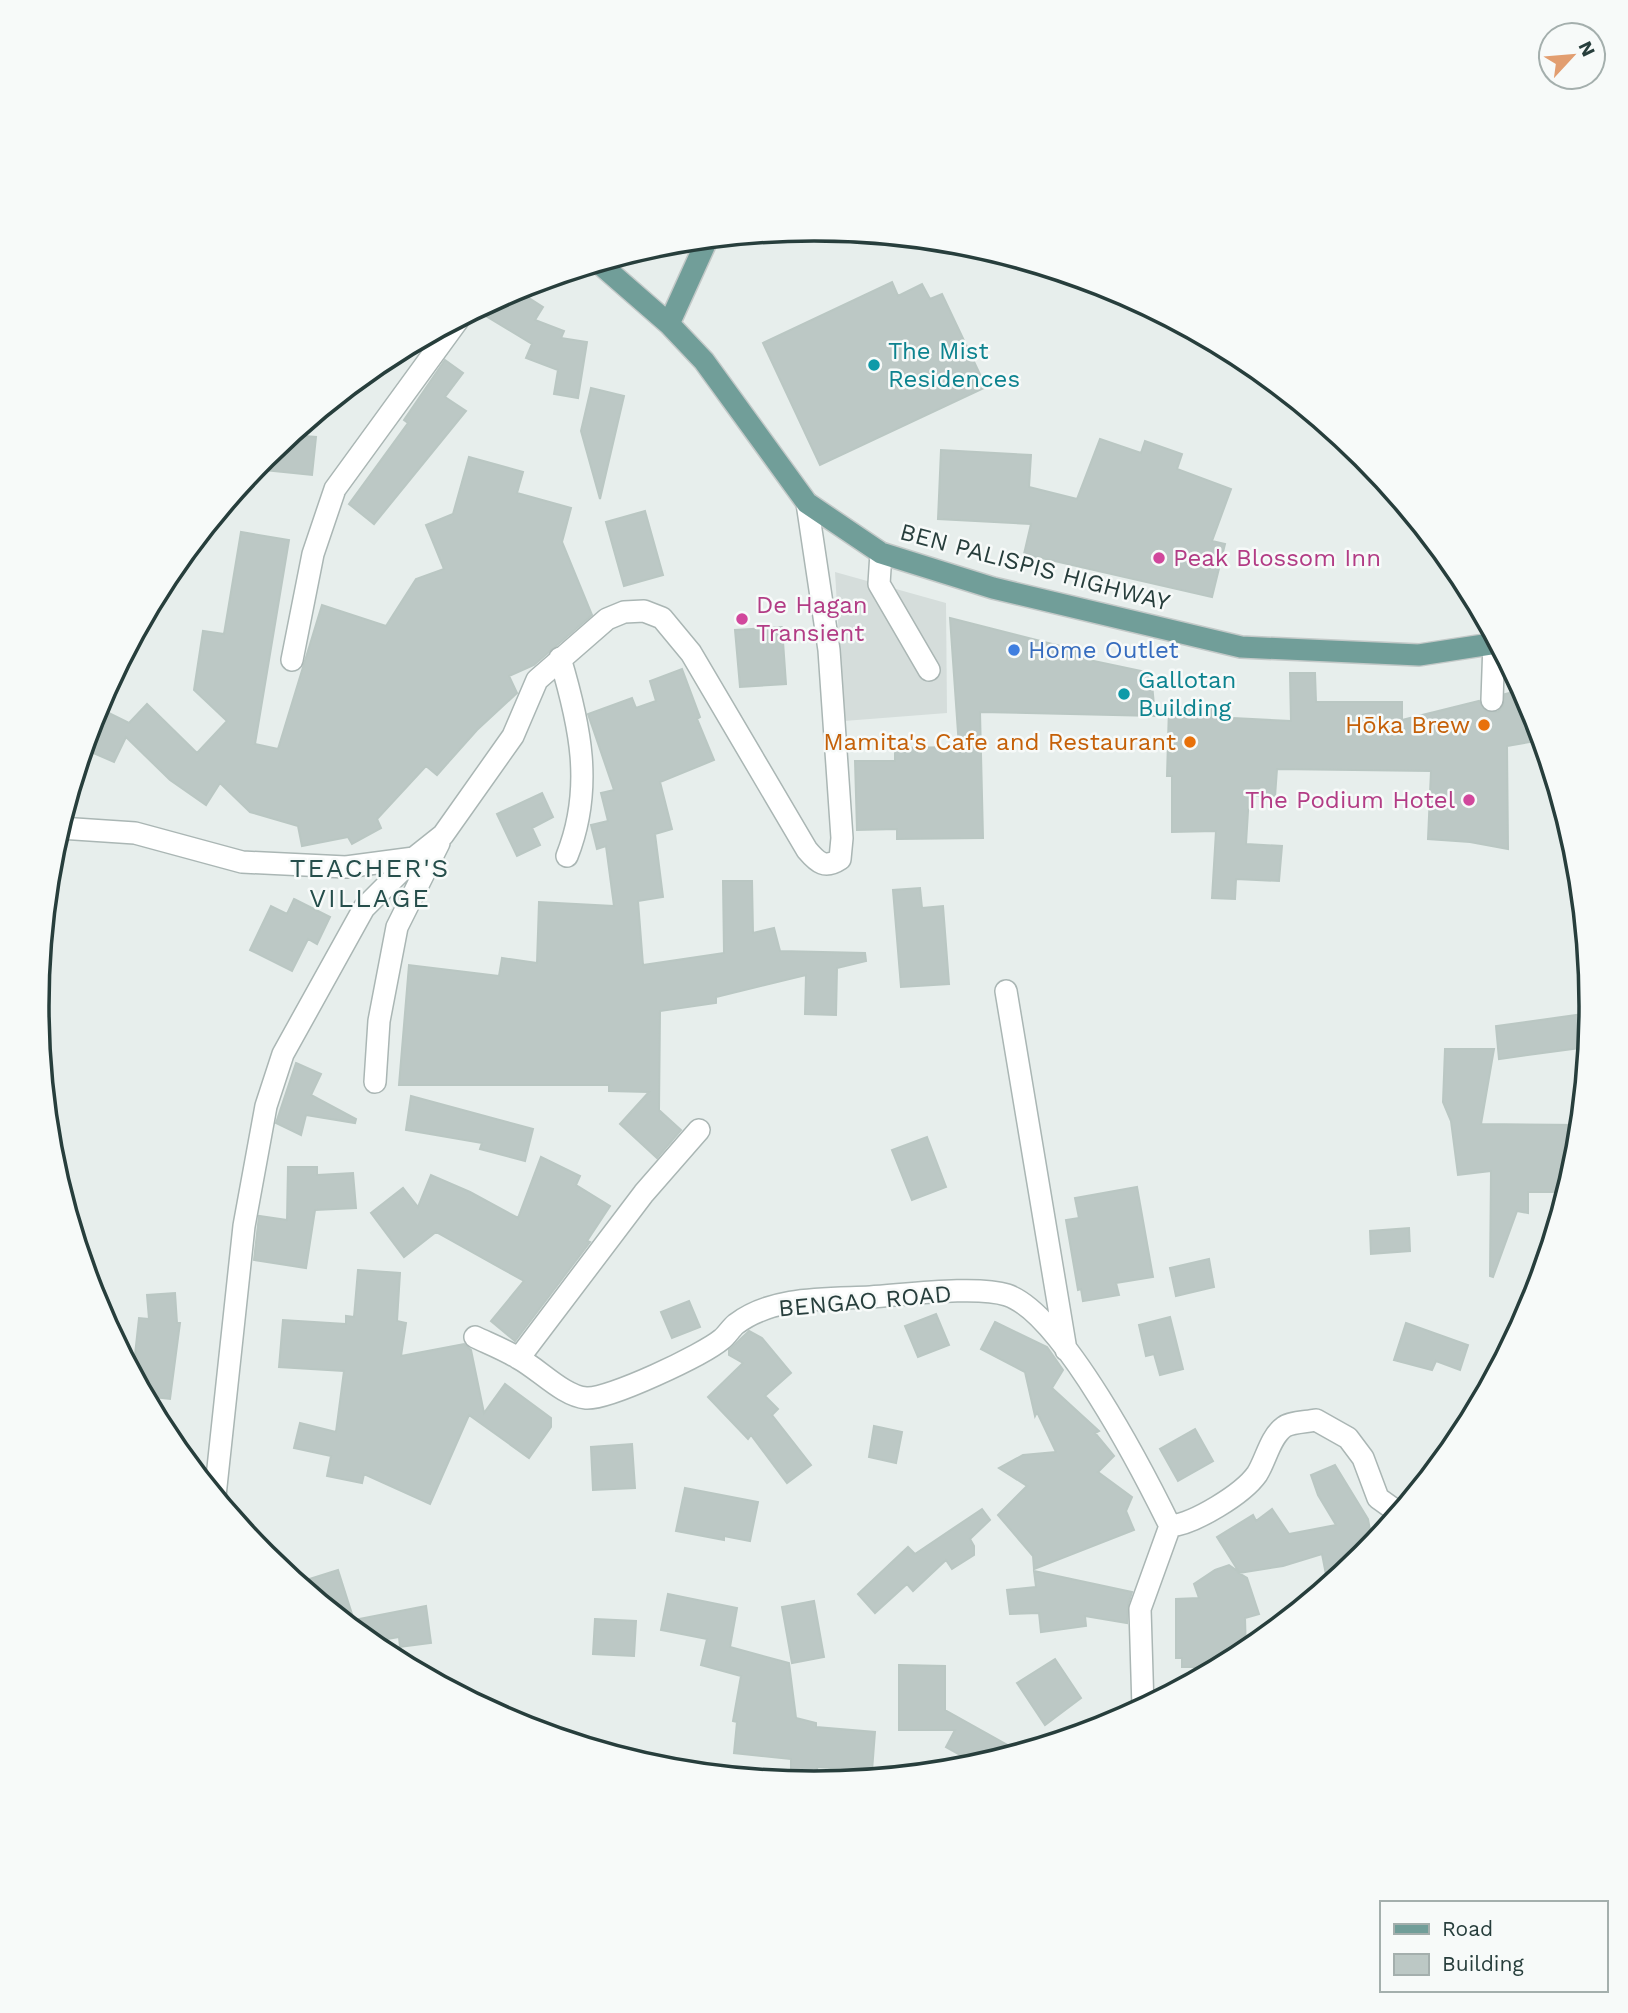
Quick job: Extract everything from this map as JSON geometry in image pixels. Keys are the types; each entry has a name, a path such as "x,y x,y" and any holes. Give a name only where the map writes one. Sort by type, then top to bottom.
{"main road":[{"path":"669,324 703,250"},
{"name":"BEN PALISPIS HIGHWAY","path":"608,270 669,324 704,360 807,503 881,553 993,588 1241,647 1419,655 1488,644"}],"street":[{"path":"292,660 313,554 335,489 446,336"},
{"path":"375,1082 379,1021 397,927 443,835 513,736 537,680 607,619 624,612 644,611 662,618 691,653 807,850 818,863 832,864 840,859 842,838 829,650 807,503"},
{"path":"881,553 878,584 929,670"},
{"path":"1492,700 1494,657"},
{"path":"560,658 577,715 583,758 580,809 567,856"},
{"path":"70,829 135,833 242,862 346,867 414,858"},
{"path":"216,1483 244,1227 266,1106 283,1054 364,908 414,858 443,835"},
{"path":"1006,991 1067,1352"},
{"path":"519,1358 644,1193 699,1130"},
{"name":"BENGAO ROAD","path":"475,1337 519,1358 569,1391 585,1398 603,1397 696,1356 722,1339 736,1324 764,1309 793,1302 967,1292 1006,1295 1029,1306 1067,1352 1132,1450 1170,1526"},
{"path":"1143,1697 1140,1609 1170,1526 1189,1521 1240,1492 1256,1475 1273,1441 1284,1427 1316,1420 1348,1438 1363,1458 1378,1498 1392,1508"}],"shaded area":[{"path":"835,572 946,603 947,713 844,721"}],"building":[{"name":"The Mist Residences","path":"892,282 898,296 922,284 930,299 942,294 986,387 820,465 763,343"},
{"path":"528,297 543,307 535,320 564,331 561,338 587,342 578,398 554,394 558,370 526,358 532,344 486,316"},
{"path":"445,360 463,373 445,397 466,411 374,524 349,504 408,423 404,420"},
{"path":"591,388 624,396 600,499 581,431"},
{"path":"305,436 316,437 312,475 269,470"},
{"path":"1100,439 1141,453 1145,441 1182,454 1177,469 1231,489 1212,541 1225,544 1212,597 1024,554 1031,524 938,519 941,450 1031,455 1029,487 1077,499"},
{"path":"469,457 523,472 517,493 571,508 562,542 592,615 534,665 509,676 517,693 477,730 437,775 426,766 377,819 381,828 352,844 348,837 302,846 298,826 250,812 220,783 206,805 170,780 126,737 114,762 93,753 108,712 129,723 147,704 197,753 227,721 194,690 203,631 224,634 241,532 289,540 255,744 278,749 322,605 386,626 416,579 444,569 426,525 453,514"},
{"path":"645,511 663,575 624,586 606,522"},
{"path":"950,618 1088,653 1089,660 1151,673 1155,716 980,712 983,838 897,839 897,829 857,830 855,761 895,761 895,748 959,747"},
{"path":"782,627 786,684 740,687 735,630"},
{"path":"682,669 700,717 697,719 714,760 660,782 672,829 655,834 663,897 638,901 643,965 724,953 723,881 752,881 753,933 774,928 780,951 865,953 866,961 837,968 836,1015 805,1014 806,975 716,997 716,1003 660,1011 659,1110 681,1130 657,1158 620,1124 649,1092 609,1091 609,1085 399,1085 409,965 499,976 502,958 537,963 539,902 614,906 606,846 597,849 591,825 608,821 601,793 614,790 588,714 632,698 636,708 656,701 650,681"},
{"path":"1290,673 1315,673 1316,702 1402,702 1402,720 1479,701 1486,711 1498,712 1503,706 1505,694 1511,693 1531,742 1507,746 1508,849 1470,842 1428,839 1431,771 1277,769 1275,797 1249,795 1246,844 1282,846 1279,881 1236,879 1235,899 1212,898 1216,831 1172,832 1172,776 1167,776 1169,707 1213,708 1213,717 1291,721"},
{"path":"542,793 553,817 532,828 540,845 517,856 497,814"},
{"path":"920,888 922,908 943,906 949,984 901,987 893,890"},
{"path":"294,899 330,917 317,944 308,939 292,971 250,950 271,906 287,914"},
{"path":"1579,1015 1577,1048 1499,1059 1496,1026"},
{"path":"1445,1049 1494,1049 1481,1124 1569,1125 1556,1192 1528,1192 1528,1213 1517,1211 1493,1277 1490,1276 1491,1171 1458,1175 1451,1121 1443,1102"},
{"path":"296,1063 321,1074 311,1095 356,1119 355,1123 306,1115 301,1135 276,1123"},
{"path":"411,1096 533,1129 525,1161 480,1149 482,1143 406,1130"},
{"path":"927,1137 946,1187 912,1200 892,1150"},
{"path":"541,1157 580,1176 576,1185 610,1206 587,1241 590,1242 515,1341 491,1321 524,1281 436,1232 404,1257 371,1213 403,1188 418,1207 431,1175 518,1218"},
{"path":"288,1167 317,1167 317,1175 353,1173 356,1208 315,1210 306,1268 254,1260 259,1216 287,1220"},
{"path":"1137,1187 1153,1277 1116,1283 1119,1295 1083,1301 1081,1289 1078,1290 1066,1220 1079,1218 1075,1198"},
{"path":"1409,1228 1410,1251 1371,1254 1370,1231"},
{"path":"1209,1259 1214,1287 1176,1296 1170,1268"},
{"path":"358,1270 400,1273 397,1321 406,1323 401,1356 464,1344 471,1350 484,1413 505,1384 551,1418 551,1427 529,1458 469,1415 430,1504 364,1474 362,1483 327,1476 331,1456 294,1448 300,1423 336,1432 344,1371 279,1367 283,1320 346,1324 346,1316 354,1317"},
{"path":"175,1293 177,1323 180,1323 170,1399 156,1397 135,1358 139,1318 149,1319 147,1295"},
{"path":"689,1301 700,1327 672,1338 661,1312"},
{"path":"936,1314 949,1345 918,1357 905,1326"},
{"path":"1170,1317 1183,1369 1160,1375 1154,1354 1146,1356 1139,1325"},
{"path":"995,1322 1047,1347 1063,1370 1052,1388 1099,1431 1095,1433 1114,1456 1098,1472 1132,1497 1126,1511 1134,1530 1034,1569 1033,1556 998,1515 1027,1486 999,1468 1023,1455 1056,1452 1037,1412 1035,1416 1025,1372 981,1349"},
{"path":"1406,1323 1468,1345 1460,1370 1436,1361 1432,1370 1394,1360"},
{"path":"749,1331 762,1338 791,1373 765,1396 778,1409 772,1415 811,1465 787,1483 751,1435 748,1439 708,1397 743,1363 729,1355 729,1350"},
{"path":"874,1426 902,1432 896,1463 869,1457"},
{"path":"1195,1429 1213,1461 1178,1481 1160,1449"},
{"path":"632,1444 635,1488 593,1490 591,1447"},
{"path":"1335,1465 1368,1519 1370,1531 1326,1574 1322,1554 1283,1566 1239,1573 1247,1578 1259,1614 1245,1618 1246,1638 1199,1667 1182,1667 1182,1658 1176,1658 1176,1599 1199,1598 1194,1584 1215,1570 1229,1565 1239,1572 1217,1537 1253,1515 1256,1521 1272,1509 1289,1534 1336,1525 1318,1495 1311,1475"},
{"path":"685,1488 758,1502 750,1541 724,1536 724,1540 676,1531"},
{"path":"982,1509 990,1520 970,1539 974,1546 974,1555 952,1569 946,1560 913,1591 907,1584 875,1613 858,1594 908,1547 915,1554"},
{"path":"338,1570 353,1616 348,1613 308,1580"},
{"path":"1034,1571 1132,1592 1127,1623 1085,1616 1086,1626 1041,1632 1039,1613 1010,1614 1007,1590 1036,1587"},
{"path":"668,1594 737,1608 730,1647 789,1663 796,1718 816,1723 816,1727 875,1732 872,1769 817,1767 817,1772 791,1771 791,1759 734,1753 737,1722 733,1721 741,1676 701,1665 707,1639 661,1630"},
{"path":"814,1601 824,1657 792,1663 782,1607"},
{"path":"426,1606 431,1643 400,1647 399,1637 384,1640 359,1619"},
{"path":"595,1619 636,1621 634,1656 593,1654"},
{"path":"1055,1659 1081,1698 1045,1725 1017,1683"},
{"path":"899,1665 945,1666 945,1710 1009,1746 964,1757 946,1747 955,1730 899,1730"}],"place":[{"name":"The Mist Residences","path":"874,365"},
{"name":"Peak Blossom Inn","path":"1159,558"},
{"name":"De Hagan Transient","path":"742,619"},
{"name":"Home Outlet","path":"1014,650"},
{"name":"Gallotan Building","path":"1124,694"},
{"name":"Hōka Brew","path":"1484,725"},
{"name":"Mamita's Cafe and Restaurant","path":"1190,742"},
{"name":"The Podium Hotel","path":"1469,800"}],"district":[{"name":"TEACHER'S VILLAGE","path":"370,883"}]}
